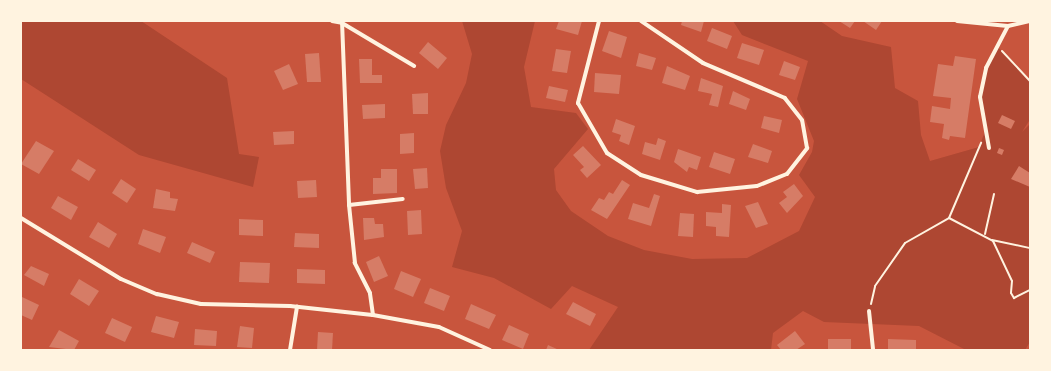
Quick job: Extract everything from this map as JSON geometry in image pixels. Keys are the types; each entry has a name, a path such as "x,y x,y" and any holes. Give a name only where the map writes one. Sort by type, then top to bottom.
{"street":[{"path":"332,21 342,22 414,66"},
{"path":"599,21 578,103 607,153 640,176 697,192 757,186 787,174 807,148 802,120 785,98 703,63 641,21"},
{"path":"957,21 1008,26 1029,21"},
{"path":"342,22 349,204 355,264 370,293 373,314"},
{"path":"990,148 980,97 986,68 1008,26"},
{"path":"349,204 403,199"},
{"path":"21,218 121,279 157,294 201,304 297,307 373,314 439,327 490,350"},
{"path":"290,350 297,307"},
{"path":"869,311 873,350"}],"path":[{"path":"998,46 1030,81"},
{"path":"1030,107 1030,123"},
{"path":"869,311 875,286 891,258 925,229 949,218 971,174 986,129"},
{"path":"985,235 994,194"},
{"path":"949,218 985,235 992,240 1030,248"},
{"path":"992,240 1012,281 1011,293 1014,298 1030,290"}],"shaded area":[{"path":"22,21 141,21 227,78 239,154 259,157 253,187 139,155 21,79"},
{"path":"462,21 535,21 524,67 531,107 576,113 588,129 554,169 556,190 571,211 608,236 644,250 692,259 747,258 799,231 815,197 799,175 812,152 814,141 797,99 808,61 742,35 733,21 820,21 842,36 891,47 895,88 918,101 921,135 930,161 979,147 986,129 980,97 986,68 997,46 1030,81 1029,121 1022,132 1030,124 1030,342 1025,350 966,350 919,326 824,322 803,311 773,333 771,350 589,350 618,307 572,286 551,309 494,278 452,267 462,231 446,188 440,151 446,125 466,83 472,54"}],"building":[{"path":"559,21 582,21 578,35 556,29"},
{"path":"682,21 704,21 701,32 681,25"},
{"path":"839,21 855,21 850,28"},
{"path":"863,21 882,21 876,30"},
{"path":"712,28 732,36 727,49 707,41"},
{"path":"609,31 627,37 621,58 602,51"},
{"path":"428,42 447,58 438,69 419,53"},
{"path":"742,43 764,50 759,65 737,58"},
{"path":"556,49 571,51 567,73 552,71"},
{"path":"319,53 321,82 307,82 305,54"},
{"path":"639,53 656,58 652,70 636,66"},
{"path":"955,56 976,59 965,138 950,136 949,140 942,138 944,124 930,122 932,106 950,109 951,98 933,96 938,64 953,66"},
{"path":"359,59 372,59 372,75 382,75 382,83 360,83"},
{"path":"784,61 800,67 795,80 779,75"},
{"path":"289,64 298,84 283,90 274,71"},
{"path":"667,66 690,76 685,90 662,83"},
{"path":"595,73 621,75 619,94 594,92"},
{"path":"701,78 723,86 718,107 709,105 712,94 698,91"},
{"path":"549,86 568,90 565,102 546,98"},
{"path":"733,91 750,99 746,110 729,104"},
{"path":"428,93 428,114 413,114 412,94"},
{"path":"385,104 385,118 363,119 362,105"},
{"path":"1002,115 1015,121 1011,129 998,123"},
{"path":"764,116 782,120 779,133 761,128"},
{"path":"616,119 635,126 629,145 619,141 621,135 612,132"},
{"path":"294,131 294,144 274,145 273,132"},
{"path":"414,133 414,153 400,154 400,134"},
{"path":"658,138 666,141 660,160 642,154 645,142 656,145"},
{"path":"36,141 54,151 39,174 21,164"},
{"path":"753,144 772,151 768,163 748,157"},
{"path":"583,146 601,165 587,178 580,170 584,167 573,155"},
{"path":"999,148 1004,150 1002,155 997,153"},
{"path":"678,149 701,157 697,170 689,167 687,172 674,162"},
{"path":"714,152 735,159 730,174 709,167"},
{"path":"78,159 96,170 89,181 71,170"},
{"path":"1019,166 1030,173 1030,187 1011,179"},
{"path":"427,168 428,188 415,189 413,169"},
{"path":"381,169 397,169 397,193 373,194 373,178 381,178"},
{"path":"121,179 136,189 127,203 112,193"},
{"path":"316,180 317,197 298,198 297,181"},
{"path":"622,180 630,185 607,219 591,210 599,198 604,200 609,192 613,194"},
{"path":"794,184 803,196 787,213 779,203 787,197 783,192"},
{"path":"156,189 170,192 170,198 178,199 175,211 153,208"},
{"path":"654,194 660,196 651,226 628,219 633,203 649,208"},
{"path":"58,196 78,207 71,220 51,208"},
{"path":"758,202 768,224 756,228 745,206"},
{"path":"722,204 731,205 729,237 716,236 716,227 706,226 706,212 722,213"},
{"path":"421,210 422,234 408,235 407,211"},
{"path":"680,213 694,214 693,237 678,236"},
{"path":"363,218 374,218 375,224 383,224 384,237 364,240"},
{"path":"239,219 263,220 263,236 239,235"},
{"path":"98,222 117,234 109,248 89,237"},
{"path":"143,229 166,237 160,253 138,244"},
{"path":"295,233 319,234 319,248 294,247"},
{"path":"192,242 215,252 210,263 187,253"},
{"path":"379,256 388,276 374,282 366,262"},
{"path":"240,262 270,263 269,283 239,282"},
{"path":"31,266 49,274 44,286 24,275"},
{"path":"297,269 325,270 325,284 297,283"},
{"path":"401,271 421,279 413,297 394,289"},
{"path":"79,279 99,291 89,306 70,294"},
{"path":"430,288 450,296 444,311 424,303"},
{"path":"22,297 39,305 32,320 21,315"},
{"path":"573,302 596,314 590,326 566,314"},
{"path":"471,304 496,315 489,329 465,319"},
{"path":"156,316 179,322 174,338 151,332"},
{"path":"112,318 132,327 125,342 105,333"},
{"path":"509,325 529,334 523,349 502,340"},
{"path":"240,326 254,328 252,348 237,347"},
{"path":"195,329 217,331 216,346 194,345"},
{"path":"59,330 79,341 74,350 49,347"},
{"path":"795,331 805,344 796,350 781,350 777,345"},
{"path":"318,332 333,333 332,350 317,350"},
{"path":"828,339 851,339 851,350 828,350"},
{"path":"888,339 916,340 916,350 888,350"},
{"path":"548,345 559,350 546,350"}]}
